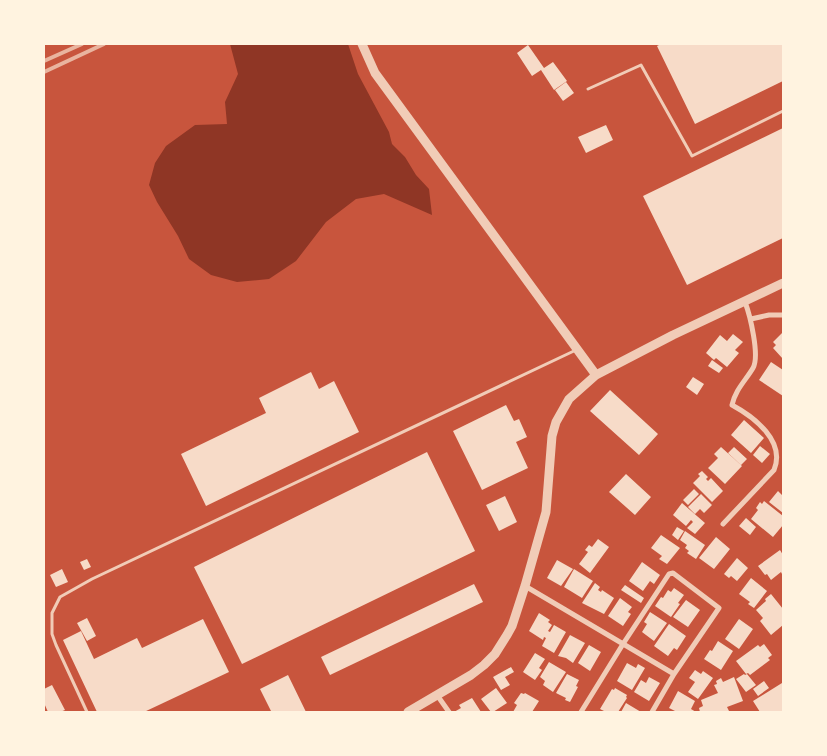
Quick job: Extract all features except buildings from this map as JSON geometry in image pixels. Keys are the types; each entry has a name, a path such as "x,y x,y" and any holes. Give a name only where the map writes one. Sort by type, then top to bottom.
{"street":[{"path":"362,44 375,73 596,375"},
{"path":"408,712 471,675 484,665 495,654 512,626 546,512 552,436 556,422 569,399 596,375 673,335 783,283"},
{"path":"723,524 774,470 777,463 774,444 763,427 732,405 734,396 755,365 751,319 745,302"},
{"path":"751,319 769,315 783,315"},
{"path":"581,712 669,574 673,573 719,608 674,674 652,712"},
{"path":"525,586 674,674"},
{"path":"437,695 449,712"}],"lane":[{"path":"588,89 641,65 692,156 783,111"},
{"path":"87,712 52,634 52,613 60,597 101,575 576,350"}],"shaded area":[{"path":"230,44 348,44 358,74 389,132 392,144 405,157 416,175 429,189 432,215 384,194 356,199 326,222 296,261 269,279 237,282 211,275 189,259 149,185 155,163 166,146 195,125 227,124 225,102 238,74"}],"railway":[{"path":"44,61 82,44"},
{"path":"44,72 104,44"}]}
